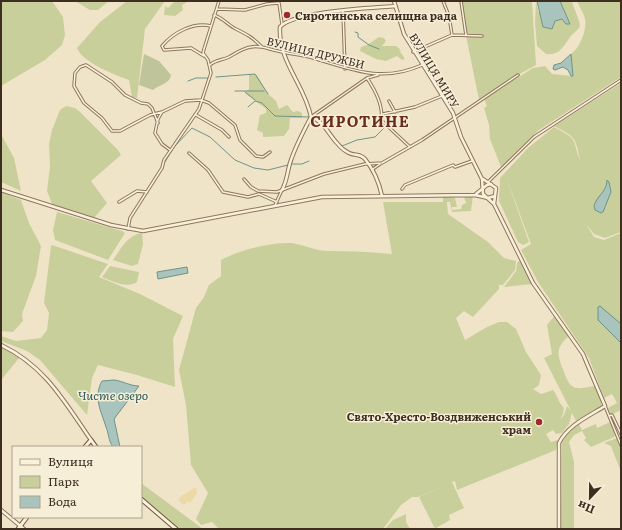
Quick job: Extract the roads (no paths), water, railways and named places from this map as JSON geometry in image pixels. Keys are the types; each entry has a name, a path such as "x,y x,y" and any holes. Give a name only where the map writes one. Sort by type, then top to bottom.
{"main road":[{"path":"85,446 91,440 95,446"},
{"path":"142,500 176,529"},
{"path":"18,529 27,518"}],"street":[{"path":"128,229 130,218 162,168 164,160 196,115 211,73 204,49 219,1"},
{"path":"282,24 292,20 343,10 395,6 394,1"},
{"path":"443,1 449,16 452,35"},
{"path":"461,1 466,36"},
{"path":"216,9 244,10 272,3 278,3 282,24 280,27 280,34 283,52 294,77 306,98 312,117"},
{"name":"ВУЛИЦЯ МИРУ","path":"395,6 404,34 413,52 442,96 454,118 482,179 484,187"},
{"path":"343,10 345,69"},
{"path":"214,15 221,18 236,29 249,34 262,47"},
{"path":"205,56 192,48 164,50 162,46 197,24 211,26"},
{"path":"413,52 452,35 482,36"},
{"name":"ВУЛИЦЯ ДРУЖБИ","path":"209,66 212,62 228,58 244,48 262,47 314,58 345,69 380,75 411,70 422,66"},
{"path":"158,123 154,114 152,108 148,104 137,101 123,94 112,82 86,65 80,67 76,73 73,84 84,103 102,118 112,131 118,132 154,114 185,102 201,100 209,103 234,125 240,140 255,156 262,158 270,152"},
{"path":"276,204 287,181 289,164 296,147 312,117 367,78 380,75"},
{"path":"372,170 410,148 518,75"},
{"path":"367,78 376,92 383,114 381,120 410,148"},
{"path":"475,195 538,134 621,80"},
{"path":"383,114 415,107 442,96"},
{"path":"389,101 395,112"},
{"path":"162,112 158,119 155,133 162,144 170,151"},
{"path":"196,115 222,130 229,137"},
{"path":"312,117 317,118 338,145 351,154 359,154 369,165 379,182 382,196"},
{"path":"406,145 406,150"},
{"path":"188,153 208,170 221,191 248,197 259,194 276,204"},
{"path":"402,189 405,185 440,170 453,165 455,167 463,166 473,161"},
{"path":"244,179 251,187 258,191 282,190 324,174 365,164 369,165 382,163"},
{"path":"492,185 494,178"},
{"path":"482,179 497,190 494,204"},
{"path":"484,187 492,185"},
{"path":"484,187 483,194 494,204 533,283 583,354 621,445"},
{"path":"1,190 128,229 142,230 156,229 276,204 322,197 495,196"},
{"path":"119,202 137,191 147,192"},
{"path":"1,345 21,355 39,369 91,440"},
{"path":"559,529 559,443 566,433 577,423 605,406"},
{"path":"609,416 612,415 621,434"},
{"path":"1,510 24,529"}],"water":[{"path":"537,1 560,1 570,24 566,24 562,19 555,21 552,29 543,27"},
{"path":"571,54 573,76 571,76 568,70 563,67 555,70 553,69 554,65 561,63"},
{"path":"607,180 609,182 611,192 603,212 601,213 595,210 594,206 597,199 604,191"},
{"path":"187,267 188,273 158,279 157,272"},
{"path":"600,306 621,324 621,343 598,320 598,307"},
{"name":"Чисте озеро","path":"114,380 139,386 114,419 120,446 112,446 110,442 100,410 98,393 102,381"}],"waterway":[{"path":"355,32 358,33 358,37 369,45 379,49"},
{"path":"216,77 255,74 268,94"},
{"path":"188,81 196,78 208,78"},
{"path":"235,91 264,91"},
{"path":"245,92 255,100"},
{"path":"248,107 255,101 262,103 275,116 309,117"},
{"path":"342,146 357,140 375,137 386,126"},
{"path":"165,162 174,147 192,128 210,137 235,160 254,168 268,170 288,165"},
{"path":"291,164 302,164 309,161"}],"place":[{"name":"Сиротинська селищна рада","path":"287,15"},
{"name":"Свято-Хресто-Воздвиженський храм","path":"539,422"}],"district":[{"name":"СИРОТИНЕ","path":"360,120"}]}
